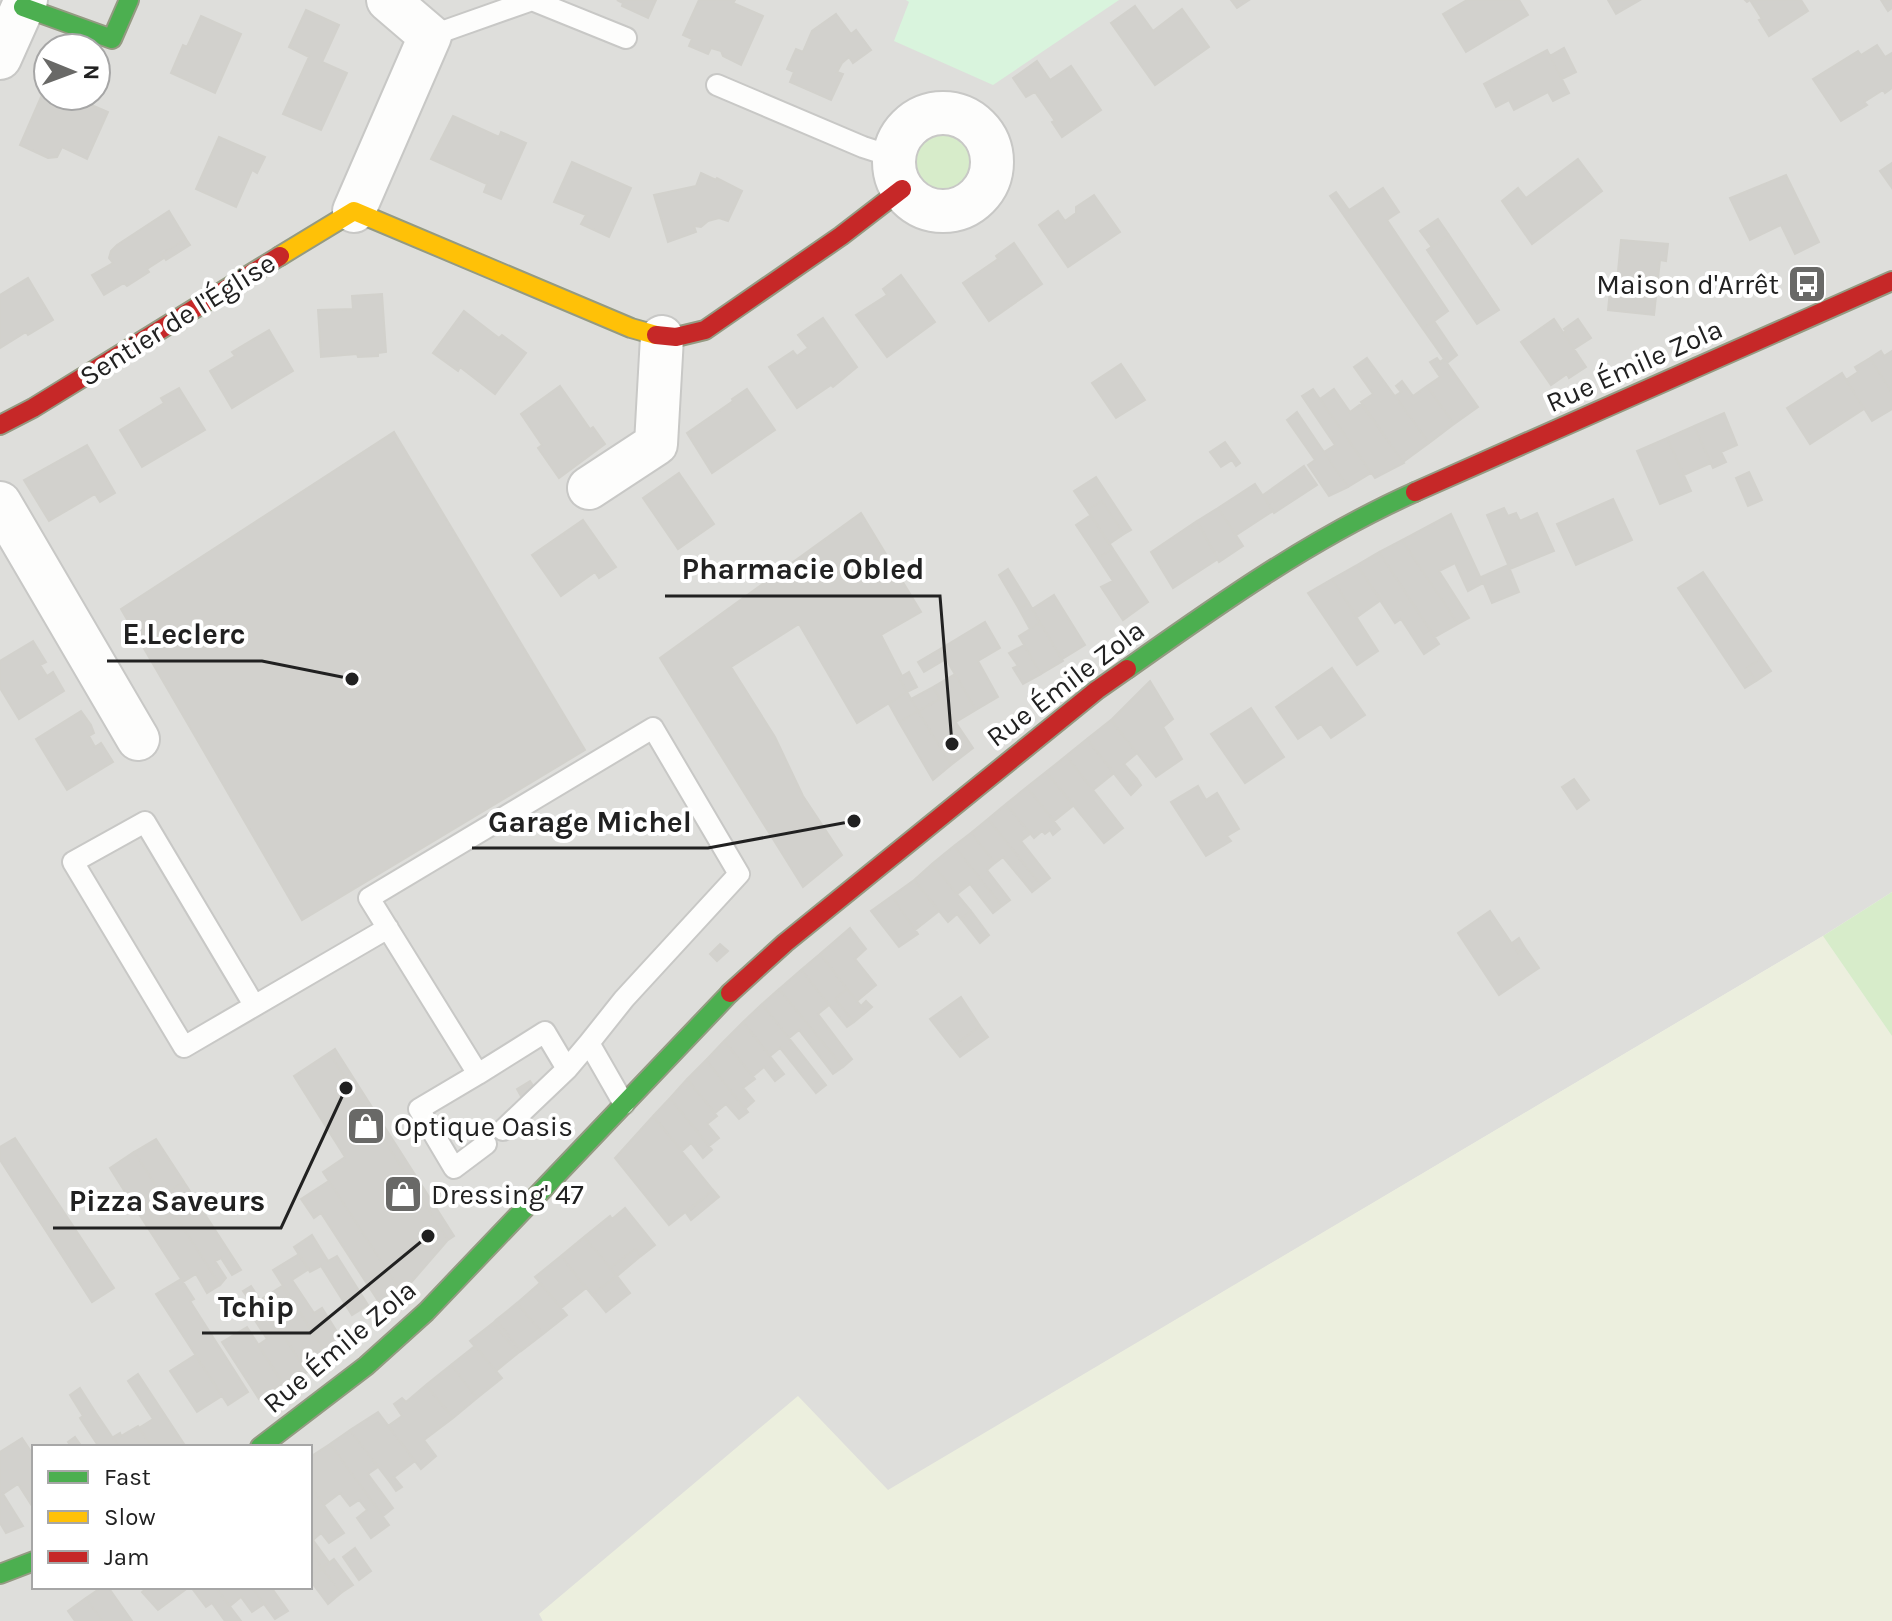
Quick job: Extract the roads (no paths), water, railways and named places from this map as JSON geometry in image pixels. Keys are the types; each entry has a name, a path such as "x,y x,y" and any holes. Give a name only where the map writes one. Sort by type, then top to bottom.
{"main road":[{"path":"24,3 112,39 129,0"},
{"path":"354,211 631,328 662,337 676,337 705,330 841,236 898,173"},
{"name":"Sentier de l'Église","path":"0,425 33,408 354,211"},
{"name":"Rue Émile Zola","path":"263,1445 366,1366 426,1312 718,1004 796,934 1097,690 1254,580 1382,507 1892,281"},
{"path":"0,1574 32,1562"}],"street":[{"path":"354,211 430,36 388,0"},
{"path":"0,58 24,3"},
{"path":"589,488 656,444 662,337"},
{"path":"0,503 138,739"}],"lane":[{"path":"430,36 532,0 626,38"},
{"path":"717,85 863,147 898,173"},
{"path":"478,1074 369,898 653,728 739,874 624,999 567,1069 503,1130"},
{"path":"254,1005 145,822 73,862 184,1047 388,928"},
{"path":"486,1144 454,1168 419,1109 545,1032 567,1069"},
{"path":"589,1043 624,1104"}],"place":[{"name":"Maison d'Arrêt","path":"1807,284"},
{"name":"E.Leclerc","path":"352,679"},
{"name":"Pharmacie Obled","path":"952,744"},
{"name":"Garage Michel","path":"854,821"},
{"name":"Pizza Saveurs","path":"346,1088"},
{"name":"Optique Oasis","path":"366,1126"},
{"name":"Dressing' 47","path":"403,1194"},
{"name":"Tchip","path":"428,1236"}]}
